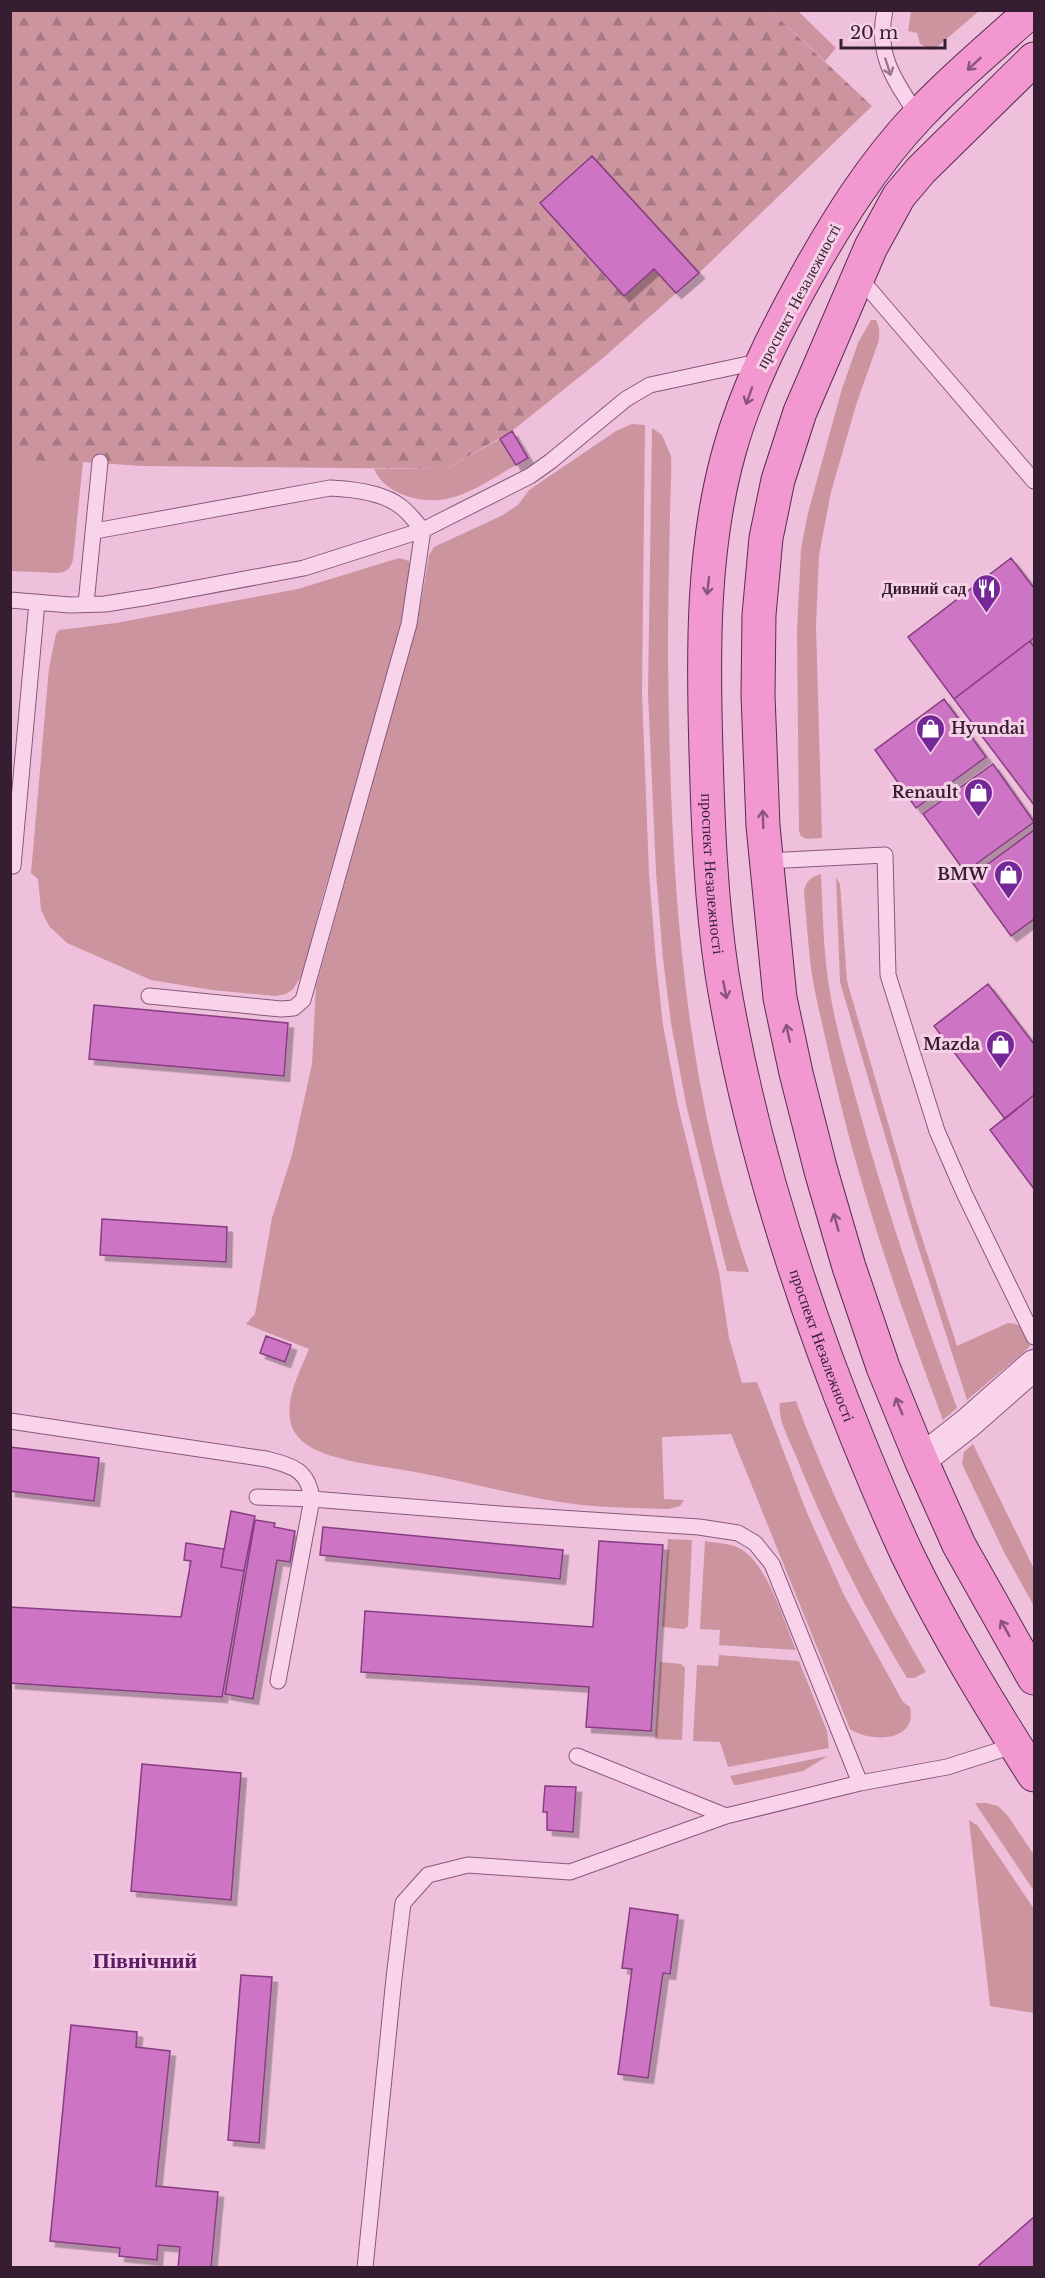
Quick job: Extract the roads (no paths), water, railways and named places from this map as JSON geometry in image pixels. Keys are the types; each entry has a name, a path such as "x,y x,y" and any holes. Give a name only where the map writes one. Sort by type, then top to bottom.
{"main road":[{"name":"проспект Незалежності","path":"1032,10 918,116 861,185 838,220 762,362 729,452 716,518 706,601 704,689 713,884 724,982 740,1066 768,1176 795,1268 828,1365 909,1557 969,1669 1035,1775"},
{"path":"1035,59 921,170 899,196 858,276 800,412 778,480 766,538 759,615 758,694 763,826 780,998 818,1160 849,1268 883,1367 921,1460 959,1545 1035,1678"}],"street":[{"path":"921,1460 1035,1365"}],"lane":[{"path":"885,10 882,22 885,56 892,77 918,116"},
{"path":"858,276 1035,481"},
{"path":"10,600 105,604 304,568 423,530 530,476 619,405 650,385 762,362"},
{"path":"86,604 100,462"},
{"path":"94,531 330,488 352,489 399,505 423,530"},
{"path":"150,996 281,1009 294,1008 303,1000 409,624 423,530"},
{"path":"13,866 37,602"},
{"path":"766,861 885,855 888,975 937,1131 964,1193 1035,1336"},
{"path":"11,1421 266,1459 286,1464 301,1472 310,1485 312,1498 278,1681"},
{"path":"257,1497 312,1498 690,1527 738,1533 755,1543 772,1564 860,1783"},
{"path":"365,2268 403,1903 428,1875 468,1865 570,1872 726,1816 860,1783 947,1767 1016,1745"},
{"path":"577,1756 726,1816"}],"place":[{"name":"Дивний сад","path":"987,614"},
{"name":"Hyundai","path":"930,754"},
{"name":"Renault","path":"979,818"},
{"name":"BMW","path":"1009,900"},
{"name":"Mazda","path":"1001,1070"}],"district":[{"name":"Північний","path":"145,1960"}]}
